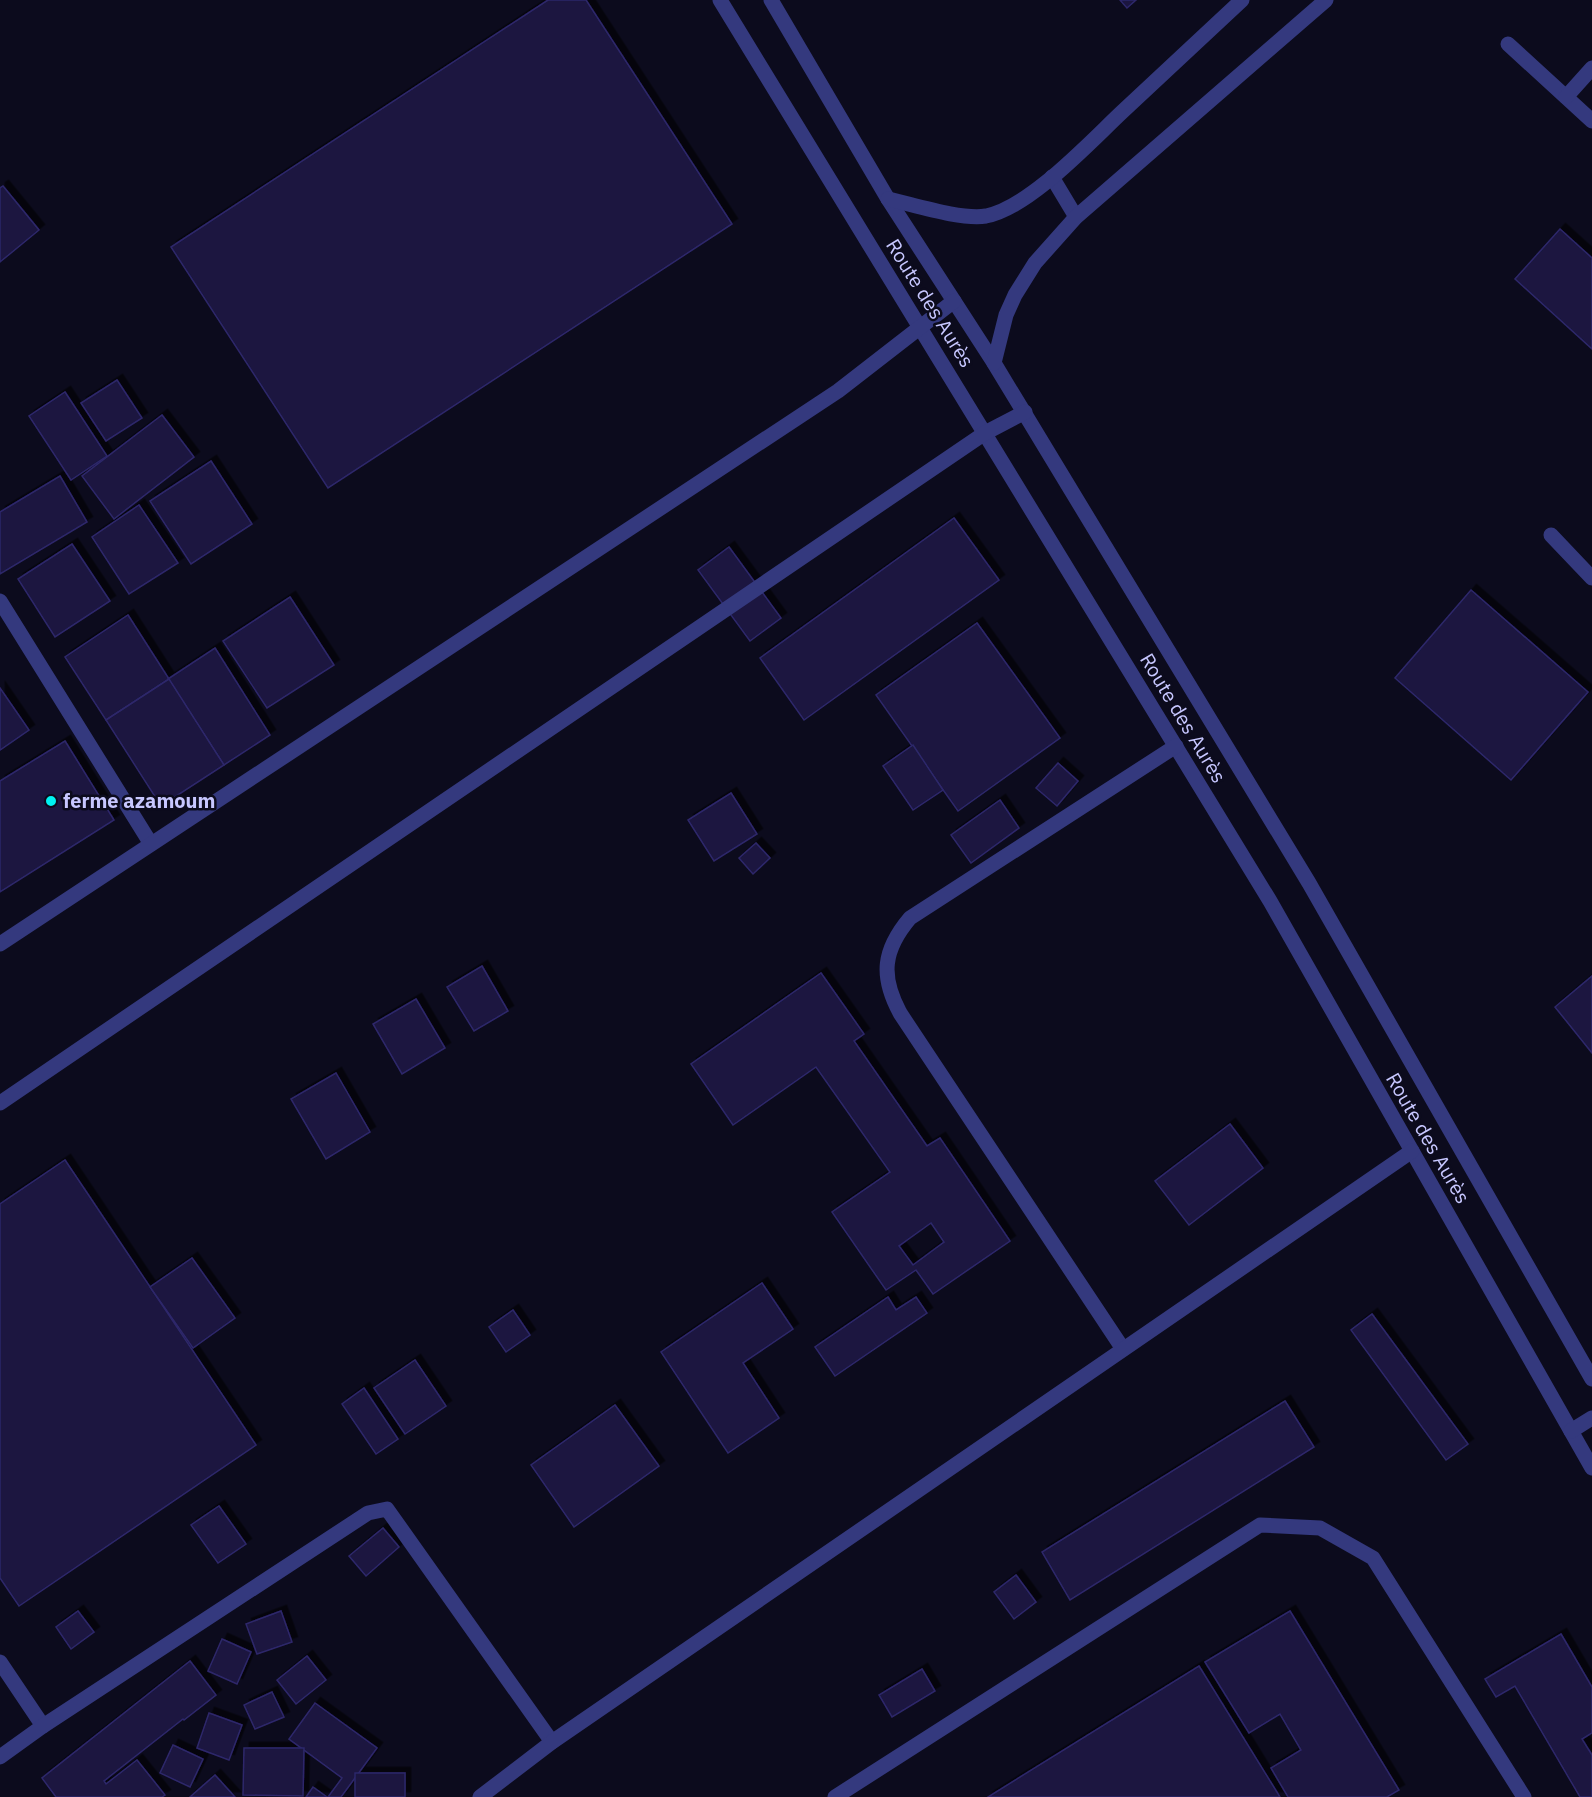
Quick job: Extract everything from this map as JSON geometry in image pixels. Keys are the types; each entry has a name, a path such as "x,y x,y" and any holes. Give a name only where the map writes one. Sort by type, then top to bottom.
{"street":[{"name":"Route des Aurès","path":"720,0 1270,901 1592,1468"},
{"name":"Route des Aurès","path":"771,0 888,199 994,363 1309,883 1592,1379"},
{"path":"888,199 966,216 984,216 1014,205 1052,177 1242,0"},
{"path":"994,363 1006,315 1019,286 1035,263 1076,217 1326,0"},
{"path":"1508,44 1592,121"},
{"path":"1566,97 1592,68"},
{"path":"1052,177 1076,217"},
{"path":"0,944 838,391 954,301"},
{"path":"0,1103 985,433 1024,412"},
{"path":"1551,535 1592,578"},
{"path":"0,601 151,844"},
{"path":"1123,1349 900,1013 890,994 886,974 888,953 896,934 910,918 1176,746"},
{"path":"480,1797 552,1742 1412,1151"},
{"path":"1571,1431 1592,1418"},
{"path":"0,1757 43,1726 368,1513 387,1509 552,1742"},
{"path":"835,1797 1260,1525 1320,1528 1373,1558 1524,1797"},
{"path":"0,1662 43,1726"}],"building":[{"path":"548,0 586,0 732,224 328,488 171,247"},
{"path":"1120,0 1136,0 1127,8"},
{"path":"3,186 39,230 0,262 0,188"},
{"path":"1560,229 1592,258 1592,349 1515,279"},
{"path":"117,380 142,418 106,441 81,403"},
{"path":"65,392 107,456 71,480 29,416"},
{"path":"162,415 194,457 114,519 82,476"},
{"path":"211,461 252,524 191,564 150,501"},
{"path":"60,476 87,522 0,574 0,512"},
{"path":"139,505 178,563 129,594 92,537"},
{"path":"954,518 999,580 804,720 760,658"},
{"path":"72,544 110,601 55,637 18,579"},
{"path":"729,547 781,618 750,641 698,570"},
{"path":"1471,590 1588,692 1511,780 1395,678"},
{"path":"290,597 334,665 267,708 223,641"},
{"path":"128,615 169,679 106,720 65,657"},
{"path":"977,623 1060,738 958,811 876,695"},
{"path":"215,648 270,735 224,765 168,679"},
{"path":"169,679 224,765 161,806 106,720"},
{"path":"0,688 29,730 0,750"},
{"name":"ferme azamoum","path":"65,741 114,820 0,892 0,781"},
{"path":"913,745 943,790 913,810 883,766"},
{"path":"1058,763 1078,781 1057,806 1036,788"},
{"path":"731,793 757,834 714,861 688,820"},
{"path":"1000,800 1019,828 971,863 951,835"},
{"path":"756,843 770,858 753,874 739,858"},
{"path":"482,966 508,1011 474,1031 447,987"},
{"path":"821,973 864,1034 854,1041 927,1146 940,1138 1010,1241 933,1294 916,1270 886,1290 832,1212 890,1172 816,1067 733,1125 691,1064","holes":["931,1223 944,1242 913,1265 899,1246"]},
{"path":"1592,976 1592,1053 1555,1007"},
{"path":"416,999 445,1048 402,1074 373,1024"},
{"path":"336,1073 370,1132 326,1159 291,1099"},
{"path":"1230,1124 1263,1168 1189,1225 1155,1181"},
{"path":"65,1160 256,1445 19,1606 0,1578 0,1204"},
{"path":"192,1258 235,1318 193,1348 150,1287"},
{"path":"762,1283 793,1329 743,1363 779,1418 728,1453 661,1352"},
{"path":"888,1297 896,1310 916,1297 927,1313 835,1376 815,1347"},
{"path":"513,1310 530,1335 506,1352 489,1327"},
{"path":"1372,1314 1468,1444 1446,1460 1351,1330"},
{"path":"415,1360 446,1406 405,1434 374,1388"},
{"path":"364,1388 398,1439 376,1454 342,1404"},
{"path":"1285,1401 1314,1447 1070,1600 1042,1552"},
{"path":"615,1405 659,1466 574,1527 531,1465"},
{"path":"219,1506 246,1544 218,1563 191,1525"},
{"path":"383,1528 399,1547 366,1576 349,1556"},
{"path":"1016,1575 1036,1602 1014,1619 994,1592"},
{"path":"78,1611 94,1632 71,1649 56,1627"},
{"path":"281,1611 292,1642 257,1654 246,1624"},
{"path":"1290,1611 1399,1790 1387,1797 1288,1797 1271,1768 1301,1750 1280,1714 1249,1733 1205,1662"},
{"path":"1561,1634 1592,1687 1592,1733 1582,1739 1592,1755 1592,1797 1580,1797 1515,1686 1496,1697 1485,1679"},
{"path":"222,1639 251,1652 237,1684 208,1671"},
{"path":"307,1656 326,1680 296,1704 277,1680"},
{"path":"190,1661 216,1695 104,1781 106,1784 137,1760 165,1795 162,1797 56,1797 42,1778"},
{"path":"1199,1666 1280,1797 988,1797"},
{"path":"922,1669 935,1691 892,1717 879,1695"},
{"path":"272,1692 284,1717 255,1729 244,1705"},
{"path":"315,1703 377,1748 341,1797 328,1797 342,1778 289,1739"},
{"path":"209,1713 242,1725 229,1760 197,1748"},
{"path":"173,1745 203,1759 190,1787 160,1773"},
{"path":"244,1748 304,1748 303,1796 243,1795"},
{"path":"355,1773 405,1773 405,1797 355,1797"},
{"path":"215,1775 235,1797 190,1797"},
{"path":"313,1787 327,1797 306,1797"}],"place":[{"name":"ferme azamoum","path":"51,801"}]}
